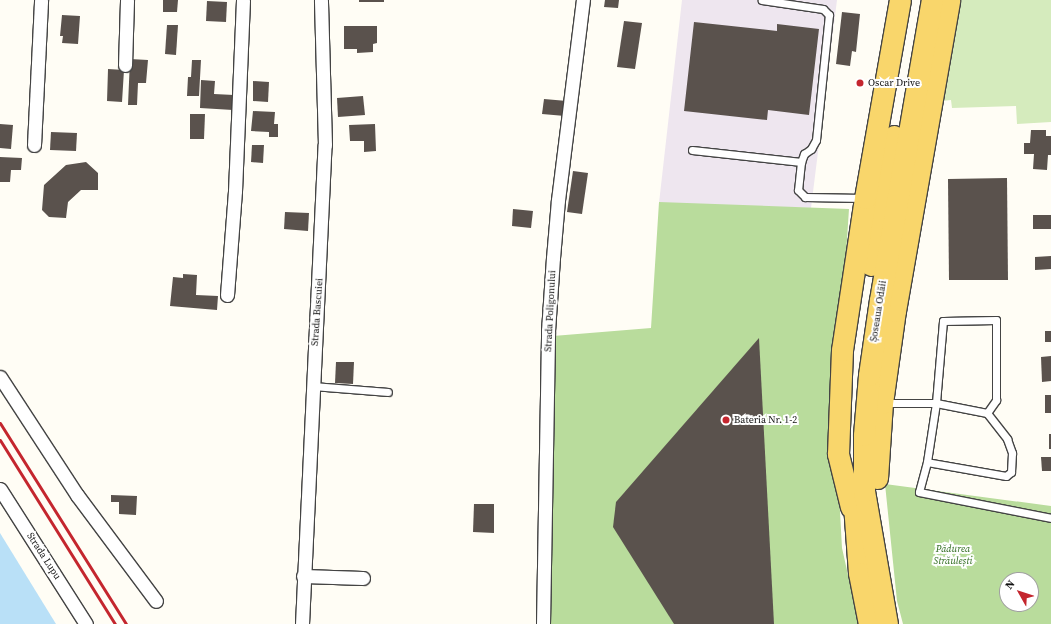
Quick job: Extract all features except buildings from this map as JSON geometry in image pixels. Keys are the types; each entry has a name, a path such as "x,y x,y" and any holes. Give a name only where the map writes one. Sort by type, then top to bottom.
{"main road":[{"path":"855,524 838,454 842,350 865,198 900,0"},
{"name":"Șoseaua Odăii","path":"887,624 864,491 864,435 867,393 921,22 918,0"},
{"name":"Șoseaua Odăii","path":"869,624 859,573 850,425 856,364 877,227 921,22 932,0"},
{"path":"876,555 877,473 882,403 907,235 949,0"}],"street":[{"path":"34,145 42,0"},
{"path":"125,65 127,0"},
{"path":"227,295 234,192 243,0"},
{"name":"Strada Bascuiei","path":"302,624 325,145 321,0"},
{"name":"Strada Poligonului","path":"543,624 548,331 558,200 583,0"},
{"path":"0,377 77,495 156,601"},
{"name":"Strada Lupu","path":"0,489 86,624"},
{"path":"304,576 363,578"}],"lane":[{"path":"763,0 823,9 829,15 816,140 811,148 804,154 801,162 798,190 805,197 865,198"},
{"path":"692,150 801,162"},
{"path":"987,413 996,400 996,320 943,321 936,403 927,462 919,492 1051,518"},
{"path":"313,386 388,392"},
{"path":"882,403 936,403 987,413 1007,439 1012,453 1011,472 1006,476 927,462"}],"shaded area":[{"path":"682,0 837,0 811,208 659,203"}],"green space":[{"path":"957,0 1051,0 1051,122 1017,124 1016,106 952,108 951,100 942,101"},
{"path":"659,202 849,209 841,331 837,457 842,548 859,624 544,624 553,336 651,328"},
{"name":"Pădurea Străulești","path":"885,484 1051,506 1051,624 903,624 897,601"}],"water":[{"path":"0,533 56,624 0,624"}],"railway":[{"path":"0,423 126,624"},
{"path":"0,440 115,624"}],"place":[{"name":"Oscar Drive","path":"860,83"},
{"name":"Bateria Nr. 1-2","path":"726,420"}]}
